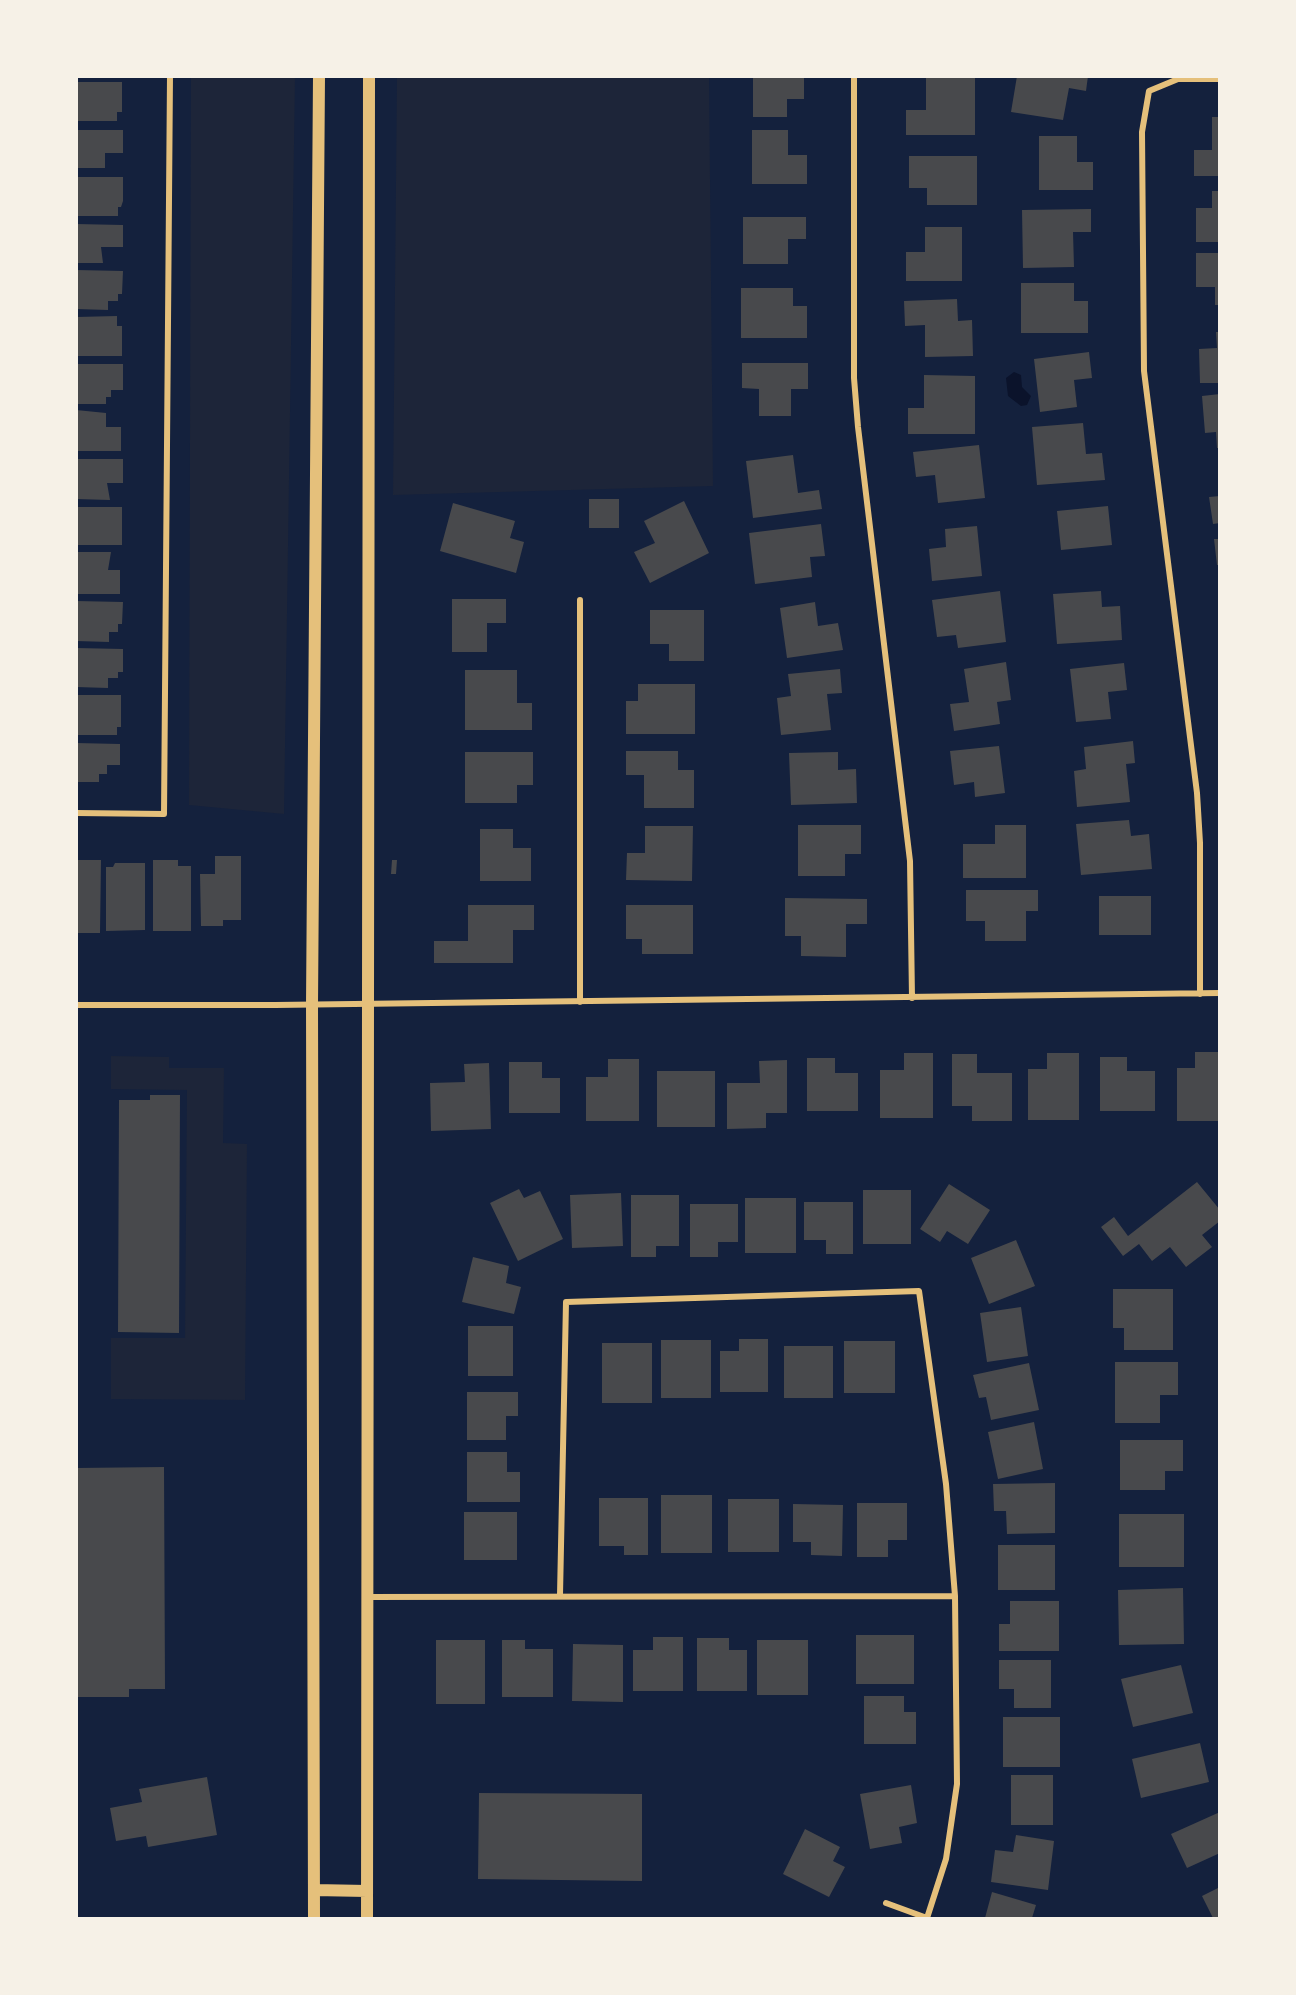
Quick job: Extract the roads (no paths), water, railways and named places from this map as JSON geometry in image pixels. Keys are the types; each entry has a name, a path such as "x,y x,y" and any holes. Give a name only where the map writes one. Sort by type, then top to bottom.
{"main road":[{"path":"314,1918 312,1003 319,76"},
{"path":"367,1918 369,76"},
{"path":"314,1890 367,1891"}],"street":[{"path":"76,813 164,814 170,76"},
{"path":"854,76 854,378 910,861 912,998"},
{"path":"1200,994 1197,793 1144,371 1142,132 1149,91 1178,79 1220,79"},
{"path":"580,600 580,1002"},
{"path":"76,1005 580,1002 1220,993"},
{"path":"560,1595 566,1302 919,1292 946,1484 955,1596 957,1785 946,1859 927,1918 886,1904"},
{"path":"367,1597 955,1596"}]}
